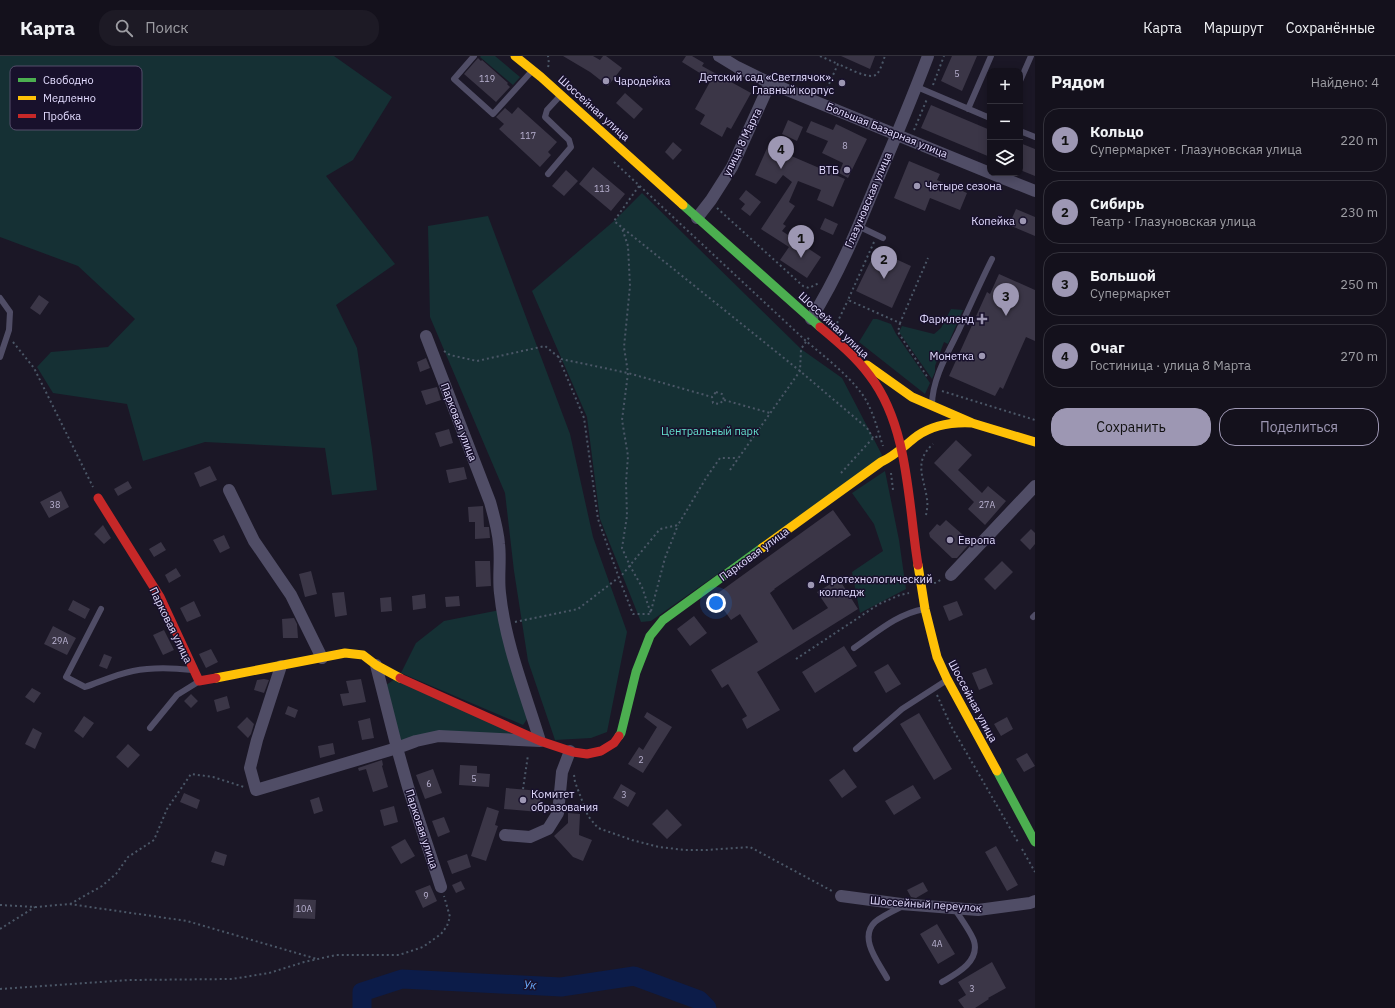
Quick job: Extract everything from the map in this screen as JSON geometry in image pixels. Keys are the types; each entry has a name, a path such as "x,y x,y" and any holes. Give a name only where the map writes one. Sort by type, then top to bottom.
{"street":[{"name":"Шоссейная улица","path":"515,56 561,95 696,218 849,352 870,376 889,410 902,449 925,609 937,657 947,679 1035,842"},
{"name":"Большая Базарная улица","path":"719,56 737,67 770,83 987,172"},
{"name":"Глазуновская улица","path":"811,318 823,299 858,226 897,135 928,56"},
{"name":"улица 8 Марта","path":"696,218 711,200 732,167 770,83"},
{"name":"Большая Базарная улица","path":"997,176 1035,192"},
{"name":"Парковая улица","path":"426,336 490,502 500,544 500,592 506,624 517,670 540,741"},
{"path":"849,352 912,397 972,423 1035,442"},
{"name":"Парковая улица","path":"98,498 160,597 199,681 354,653 363,655 376,665 413,684 540,741 570,751 587,754 602,751 614,743 621,733 642,654 650,636 663,620 881,462 902,449 919,435 940,426 955,422 972,423"},
{"path":"950,575 1035,486"},
{"path":"229,490 254,541 291,595 322,658"},
{"name":"Парковая улица","path":"376,665 408,788 441,887"},
{"path":"256,790 250,768 257,740 281,666"},
{"name":"Парковая улица","path":"256,790 416,741 439,736 540,741"},
{"path":"505,835 530,837 548,829 558,813 562,772 570,751"},
{"name":"Шоссейный переулок","path":"841,896 905,904 978,910 1035,901"}],"lane":[{"path":"474,56 454,79 494,114 532,70"},
{"path":"968,109 991,56"},
{"path":"1023,74 1031,56"},
{"path":"916,87 987,117"},
{"path":"548,174 571,147 569,140 545,117 547,110 561,95"},
{"path":"1023,131 1035,137"},
{"path":"858,226 883,238"},
{"path":"932,405 934,388 946,358 992,259"},
{"path":"0,298 10,312 9,330 0,357"},
{"path":"102,609 66,677 85,687 132,671 154,668 173,668 194,671"},
{"path":"854,648 894,620 912,611 925,609"},
{"path":"856,749 902,709 947,679"},
{"path":"150,728 177,695 199,681"},
{"path":"887,978 872,952 869,934 875,922 905,904"},
{"path":"942,982 963,969 969,963 974,951 974,941 954,908"}],"path":[{"path":"820,56 872,77 879,71 885,56"},
{"path":"822,100 838,64"},
{"path":"639,186 614,221 800,371 867,428 873,438"},
{"path":"715,206 803,286 809,288 822,282"},
{"path":"622,228 628,246 630,265 630,286 624,347 628,373 622,420 628,456 626,516 622,548 642,587 651,614"},
{"path":"877,235 848,300 900,323"},
{"path":"928,258 900,323 898,332 934,388 1035,420"},
{"path":"7,335 34,368 98,498"},
{"path":"730,470 800,371 800,349 806,341 859,390 871,410 885,451"},
{"path":"444,350 450,355 477,361 545,346 561,359 628,373 712,397"},
{"path":"558,356 584,418 598,520 618,578 633,614 651,614"},
{"path":"716,392 722,394 724,400 720,404 713,403 712,397 716,392"},
{"path":"724,400 770,413"},
{"path":"926,515 927,500 923,481 922,459 926,450 934,443"},
{"path":"651,614 665,558 678,525 706,478 720,458 738,458"},
{"path":"506,624 578,609 618,578 630,566 660,529 678,525"},
{"path":"933,575 935,583"},
{"path":"796,659 879,604 900,595 909,593"},
{"path":"523,789 528,755"},
{"path":"69,904 102,886 116,874 128,857 154,840 168,809 191,774 213,777 256,790"},
{"path":"573,774 588,816 598,828 632,840 659,847 685,850 750,847 841,896"},
{"path":"982,780 1000,809"},
{"path":"0,989 129,980 232,979 268,973 336,955 399,955 423,947 441,934 447,926 450,917 441,887"},
{"path":"0,905 36,906 69,904 187,922 318,959"},
{"path":"0,929 36,906"}],"green space":[{"path":"0,56 334,56 392,97 353,160 326,176 395,264 336,305 357,348 377,490 332,495 325,448 205,442 143,461 127,404 53,393 37,367 51,352 108,347 135,319 78,266 0,237"},
{"path":"495,56 520,77 513,85 480,57"},
{"name":"Центральный парк","path":"642,193 801,349 842,378 882,455 879,460 651,621 641,622 600,519 587,417 532,291 614,221"},
{"path":"488,216 570,434 593,537 627,632 607,732 591,738 555,740 528,661 514,571 505,493 430,317 428,226"},
{"path":"951,309 963,310 948,344 944,342 932,379 899,332 902,326 934,334 941,328"},
{"path":"873,319 891,324 896,334 930,383 925,394 859,342"},
{"path":"885,471 899,540 906,589 860,613 852,572 883,551 874,524 852,493"},
{"path":"500,610 530,715 523,725 401,673 416,643 444,621"},
{"path":"395,679 516,734 399,743 386,685"}],"building":[{"path":"563,56 593,56 600,60 603,56 606,56 622,68 608,86 590,72"},
{"path":"686,56 692,56 704,63 702,66 751,93 731,129 727,127 722,137 700,124 705,115 695,109 711,80 682,62"},
{"path":"841,56 875,56 870,69"},
{"path":"952,56 977,56 962,91 941,81"},
{"path":"478,58 508,83 507,84 510,87 496,102 464,74"},
{"path":"625,93 643,109 634,119 616,103"},
{"path":"931,105 987,129 987,156 921,128"},
{"path":"518,107 557,142 548,152 551,155 540,167 499,129 504,124 496,117 505,108 512,114"},
{"path":"788,120 803,127 797,141 782,134"},
{"path":"811,121 833,130 836,124 867,139 848,178 839,173 843,163 822,153 828,141 806,132"},
{"path":"673,142 682,150 673,160 665,152"},
{"path":"1023,144 1035,149 1035,176 1023,171"},
{"path":"768,146 845,179 833,207 817,200 821,190 798,181 789,202 795,206 783,224 786,226 782,231 821,257 807,278 780,260 789,247 761,229 792,182 783,175 776,184 755,175"},
{"name":"Четыре сезона","path":"909,161 940,174 937,180 967,193 960,210 930,198 925,211 894,198"},
{"path":"593,167 625,194 611,211 579,184"},
{"path":"566,170 578,181 564,196 552,186"},
{"path":"746,190 761,202 750,216 741,209 745,204 739,199"},
{"name":"Копейка","path":"1016,209 1035,217 1035,236 1009,225"},
{"path":"825,218 838,224 833,235 820,229"},
{"path":"876,250 911,266 892,308 856,291"},
{"path":"999,274 1035,290 1035,341 1026,337 1003,389 1000,387 995,396 949,376 987,292 990,294"},
{"path":"39,295 49,302 40,315 30,308"},
{"path":"426,358 430,368 420,372 417,362"},
{"path":"437,387 441,400 426,405 421,391"},
{"path":"449,429 453,443 440,447 435,433"},
{"path":"956,440 972,455 958,470 982,493 988,486 1006,501 985,525 968,509 974,502 934,463"},
{"path":"210,466 217,480 200,487 194,473"},
{"path":"464,467 467,479 449,483 446,470"},
{"path":"128,481 132,488 118,496 114,489"},
{"path":"61,491 69,507 49,518 40,502"},
{"path":"483,506 484,527 489,527 490,538 475,539 475,522 469,522 468,507"},
{"path":"833,510 851,535 770,593 793,630 828,608 817,592 839,579 858,609 757,672 780,710 747,729 742,719 747,716 728,684 722,688 711,670 758,642 740,614 731,620 714,596"},
{"name":"Европа","path":"946,520 971,542 957,558 952,558 930,537 929,533 937,524 940,526"},
{"path":"103,525 111,538 104,544 94,534"},
{"path":"1031,529 1035,533 1035,544 1030,550 1020,540"},
{"path":"224,535 230,548 220,553 213,540"},
{"path":"161,542 166,550 154,557 149,549"},
{"path":"475,561 490,561 491,586 476,587"},
{"path":"1002,561 1013,572 995,590 984,579"},
{"path":"176,568 181,576 169,583 165,575"},
{"path":"311,571 317,594 305,597 299,574"},
{"path":"344,592 347,615 335,617 332,593"},
{"path":"425,594 426,608 413,610 412,596"},
{"path":"459,596 460,606 446,607 445,597"},
{"path":"391,597 392,611 381,612 380,598"},
{"path":"73,600 90,609 85,619 68,610"},
{"path":"194,601 201,616 187,622 180,608"},
{"path":"957,601 963,615 949,621 943,606"},
{"path":"694,616 707,633 690,646 677,629"},
{"path":"294,618 297,624 298,638 283,638 282,619"},
{"path":"53,626 76,638 67,655 44,644"},
{"path":"164,630 174,650 163,655 153,635"},
{"path":"844,646 857,666 815,693 802,672"},
{"path":"211,649 218,662 206,668 199,654"},
{"path":"104,654 112,657 107,669 99,666"},
{"path":"888,664 901,684 886,693 874,672"},
{"path":"986,668 993,684 979,690 972,673"},
{"path":"361,679 366,702 343,706 340,694 349,693 346,681"},
{"path":"257,680 269,680 264,693 254,690"},
{"path":"32,688 41,693 34,703 25,697"},
{"path":"191,694 198,701 191,708 184,701"},
{"path":"227,696 230,708 217,712 214,700"},
{"path":"288,706 298,710 295,718 285,714"},
{"path":"647,712 672,727 643,773 628,764 639,747 643,750 657,727 644,717"},
{"path":"919,713 952,769 934,780 900,724"},
{"path":"84,716 94,723 83,738 74,731"},
{"path":"247,717 254,724 248,738 237,727"},
{"path":"1007,717 1013,729 1001,736 994,724"},
{"path":"370,718 374,738 362,740 358,721"},
{"path":"33,728 42,733 35,749 25,744"},
{"path":"333,743 335,754 320,758 318,746"},
{"path":"128,744 140,755 128,768 116,757"},
{"path":"1027,753 1035,766 1024,772 1016,759"},
{"path":"382,760 382,766 388,787 373,792 366,769 359,771 358,768"},
{"path":"460,765 477,766 477,773 490,774 489,787 459,785"},
{"path":"433,769 442,793 425,799 416,775"},
{"path":"844,769 857,787 842,798 829,780"},
{"path":"621,784 636,793 628,807 613,798"},
{"path":"913,785 921,798 894,815 885,801"},
{"name":"Комитет образования","path":"506,788 541,791 539,812 504,809"},
{"path":"184,793 200,800 197,809 180,802"},
{"path":"319,797 323,811 314,814 310,800"},
{"path":"394,806 398,822 384,826 380,810"},
{"path":"487,807 499,811 495,825 498,826 486,861 471,856"},
{"path":"667,809 682,825 667,839 652,824"},
{"path":"568,813 580,814 579,835 592,840 583,861 573,857 554,836 568,823"},
{"path":"444,817 450,832 438,837 432,821"},
{"path":"405,839 415,856 401,864 391,847"},
{"path":"996,846 1018,885 1007,891 985,852"},
{"path":"215,851 227,855 224,866 211,862"},
{"path":"467,854 471,867 452,874 447,861"},
{"path":"461,881 465,889 456,893 452,885"},
{"path":"923,882 928,891 916,898 911,897 907,890"},
{"path":"430,885 437,901 423,908 415,891"},
{"path":"294,899 316,900 315,919 293,918"},
{"path":"937,924 955,954 938,964 920,934"},
{"path":"992,962 1006,988 988,998 989,999 975,1008 964,1008 958,1000 966,995 958,982"}],"waterway":[{"name":"Ук","path":"362,1008 362,992 402,979 561,987 634,976 699,1000 707,1008"}],"traffic: fast":[{"path":"683,205 820,327"},
{"path":"619,736 636,672 650,636 663,620 762,548"},
{"path":"997,771 1035,842"}],"traffic: slow":[{"path":"515,56 541,77 683,205"},
{"path":"867,365 912,397 972,423 1035,442"},
{"path":"762,548 881,462 895,454 923,432 943,425 972,423"},
{"path":"918,565 925,609 937,657 947,679 997,771"},
{"path":"216,678 345,653 363,655 376,665 400,678"}],"traffic: jam":[{"path":"820,327 865,369 883,396 893,418 905,467 918,565"},
{"path":"98,498 160,597 199,681 216,678"},
{"path":"400,678 540,741 573,752 587,754 601,751 614,743 619,736"}],"place":[{"name":"Чародейка","path":"606,81"},
{"name":"Детский сад «Светлячок». Главный корпус","path":"842,83"},
{"name":"Очаг","path":"781,169"},
{"name":"ВТБ","path":"847,170"},
{"name":"Четыре сезона","path":"917,186"},
{"name":"Копейка","path":"1023,221"},
{"name":"Кольцо","path":"801,258"},
{"name":"Сибирь","path":"884,279"},
{"name":"Большой","path":"1006,316"},
{"name":"Фармленд","path":"982,319"},
{"name":"Монетка","path":"982,356"},
{"name":"Европа","path":"950,540"},
{"name":"Агротехнологический колледж","path":"811,585"},
{"name":"Комитет образования","path":"523,800"}]}
